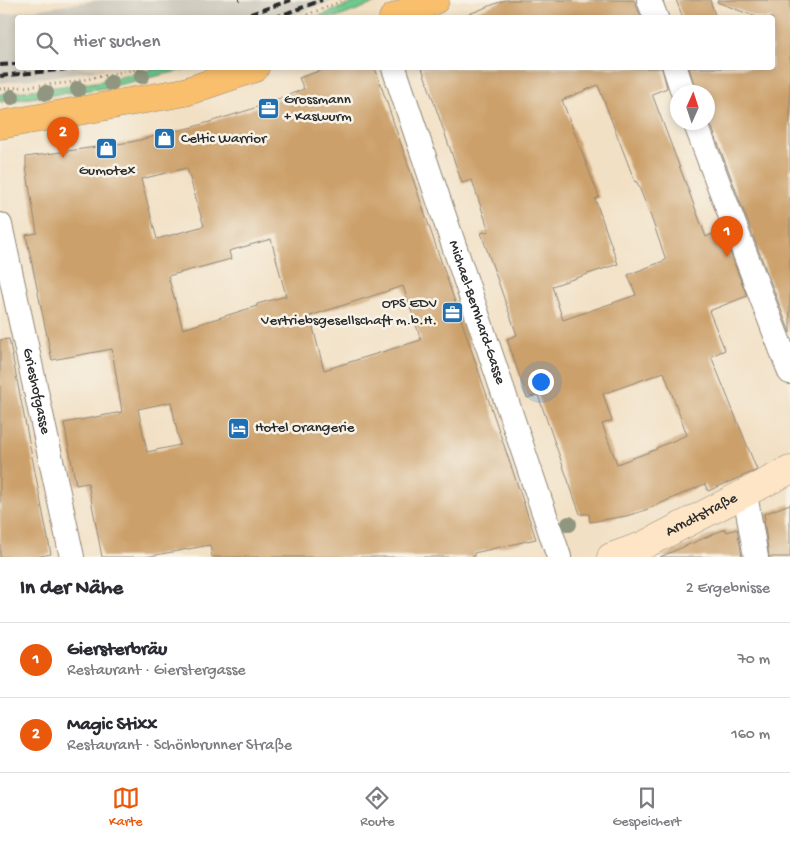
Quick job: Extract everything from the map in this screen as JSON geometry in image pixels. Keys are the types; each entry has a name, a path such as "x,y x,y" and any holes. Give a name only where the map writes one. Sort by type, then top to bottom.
{"main road":[{"path":"400,15 435,0"},
{"path":"0,126 185,92 249,70"}],"street":[{"path":"649,0 655,15"},
{"name":"Michael-Bernhard-Gasse","path":"395,70 559,557"},
{"path":"676,70 681,85"},
{"path":"698,130 790,372"},
{"name":"Grieshofgasse","path":"0,225 72,557"},
{"name":"Arndtstraße","path":"611,557 643,551 790,470"},
{"path":"745,494 756,557"}],"path":[{"path":"306,15 345,0"},
{"path":"0,89 67,83 132,70"}],"shaded area":[{"path":"100,0 334,0 295,15 15,15 15,70 96,70 0,83 0,15"}],"green space":[{"path":"361,0 383,0 344,15 322,15"},
{"path":"150,70 183,70 104,88 0,102 0,94 96,82"}],"building":[{"path":"505,0 634,0 640,15 467,15"},
{"path":"676,0 710,0 715,15 682,15"},
{"path":"718,0 790,0 790,333 713,130 715,130 715,85 694,85 690,70 775,70 775,15 751,15 717,2"},
{"path":"322,70 376,70 536,539 474,553 474,557 212,557 210,545 145,557 102,557 88,483 76,485 64,423 122,412 112,349 52,360 26,235 37,233 26,157 131,142 193,127 249,110 304,89 299,78","holes":["187,168 204,226 157,239 141,179","271,239 286,296 183,329 168,276 231,259 229,251","403,286 421,340 324,370 310,316","171,402 180,445 147,452 138,409"]},
{"path":"423,70 662,70 667,88 652,94 706,237 721,230 747,296 709,311 725,350 711,356 757,470 708,491 705,484 643,511 626,516 590,522 589,514 580,514 538,395 527,398 507,339 517,335 481,233 489,231 472,180 462,183","holes":["598,85 635,182 637,182 650,214 666,260 628,275 636,295 563,320 552,286 618,264 595,199 599,197 562,100","664,372 687,435 617,464 602,424 612,421 603,394"]},
{"path":"9,339 51,554 35,557 0,557 0,340"},
{"path":"790,504 790,557 769,557 764,514"},
{"path":"725,529 727,532 737,529 742,557 660,557"}],"railway":[{"path":"248,15 291,0"},
{"path":"282,15 322,0"},
{"path":"0,65 15,64"},
{"path":"0,76 58,70"}],"place":[{"name":"Grossmann + Kaswurm","path":"268,109"},
{"name":"Celtic Warrior","path":"165,139"},
{"name":"Gumotex","path":"107,148"},
{"name":"Magic Stixx","path":"63,158"},
{"name":"Giersterbräu","path":"727,257"},
{"name":"OPS EDV Vertriebsgesellschaft m.b.H.","path":"453,313"},
{"name":"Hotel Orangerie","path":"239,428"}]}
